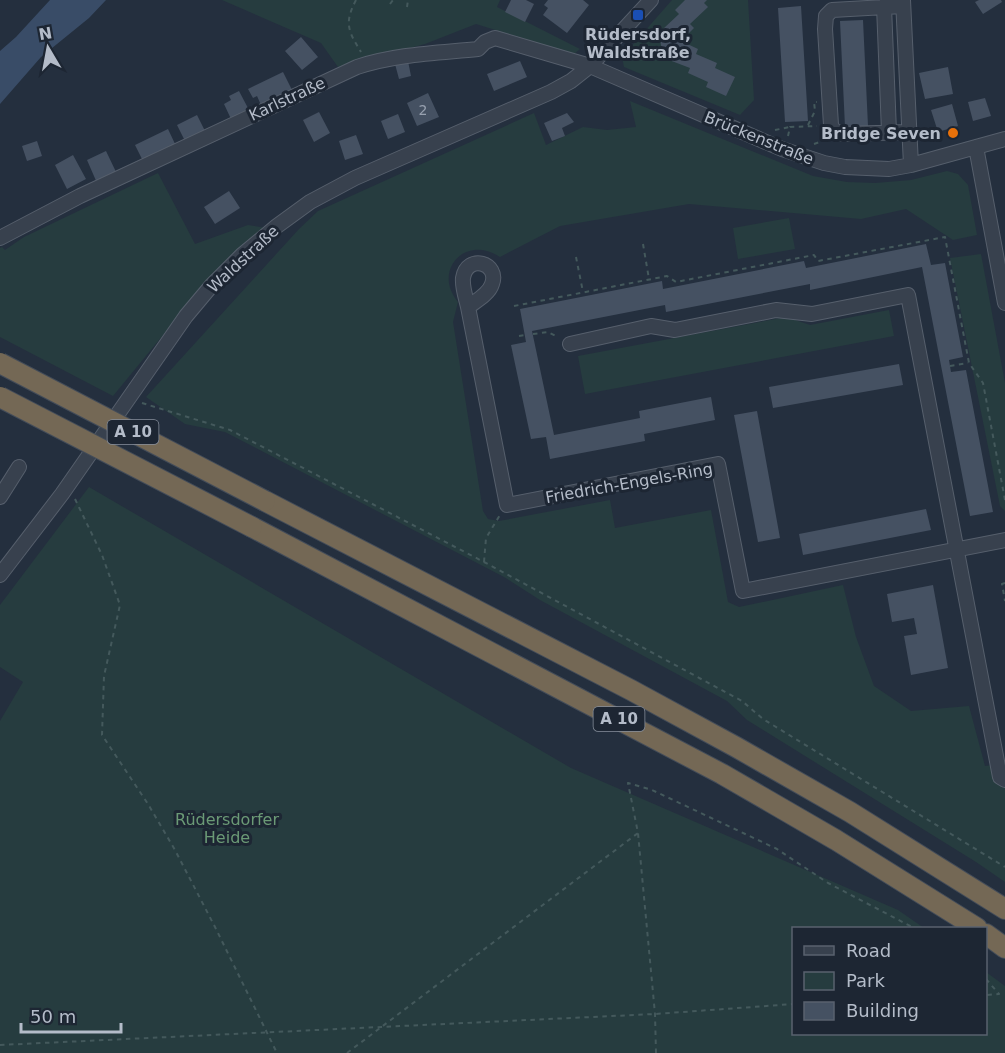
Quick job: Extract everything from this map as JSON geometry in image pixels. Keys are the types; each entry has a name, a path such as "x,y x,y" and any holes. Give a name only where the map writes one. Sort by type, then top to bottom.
{"highway":[{"name":"A 10","path":"0,363 632,690 850,812 1005,909"},
{"name":"A 10","path":"0,398 252,527 722,774 836,840 975,927"},
{"path":"987,935 1005,948"}],"street":[{"name":"Waldstraße","path":"0,576 62,494 186,316 212,285 242,255 310,202 355,177 551,92 571,81 590,66 651,0"},
{"path":"909,132 844,134 834,131 831,125 825,29 826,16 832,10 903,3 911,165"},
{"path":"884,6 889,132"},
{"name":"Karlstraße","path":"0,238 91,191 334,76 368,63 400,57 478,49 485,42 495,38 590,66"},
{"name":"Brückenstraße","path":"590,66 782,149 824,163 856,168 888,169 911,165 1005,139"},
{"path":"976,147 1005,303"},
{"path":"567,343 651,326 675,330 776,310 812,314 908,295 1000,777 1005,780"},
{"path":"468,307 507,505"},
{"name":"Friedrich-Engels-Ring","path":"507,505 718,464 743,591 1005,540"},
{"path":"0,497 19,467"}],"path":[{"path":"356,0 347,22 352,37 368,63"},
{"path":"390,4 393,0"},
{"path":"407,7 408,0"},
{"path":"807,126 815,111 814,102"},
{"path":"771,131 790,127 831,125"},
{"path":"789,135 790,127"},
{"path":"809,145 818,144 826,139"},
{"path":"643,244 650,279"},
{"path":"576,257 583,292"},
{"path":"533,334 548,332 567,343"},
{"path":"519,336 525,335"},
{"path":"950,366 969,363"},
{"path":"128,399 230,430 484,561 742,701 763,719 1005,867"},
{"path":"72,494 102,555 120,605 104,676 102,735 148,804 175,850 277,1053"},
{"path":"484,561 486,538 507,505"},
{"path":"1005,583 1002,584 1005,602"},
{"path":"656,1053 655,1014 638,833 628,783 652,790 777,849 828,883 912,927"},
{"path":"347,1053 638,833"},
{"path":"987,980 999,994 987,995"},
{"path":"0,1045 655,1014 792,1004"}],"green space":[{"path":"222,0 500,0 497,7 580,49 574,54 476,24 425,44 338,67 321,43"},
{"path":"672,0 748,0 754,100 740,115 624,67 622,57"},
{"path":"630,101 813,176 847,182 875,183 911,180 947,171 958,174 968,185 977,235 953,240 906,209 861,219 689,204 560,226 500,257 487,251 475,250 464,253 456,259 449,279 451,290 458,302 453,322 483,511 488,519 499,521 610,500 615,528 711,510 728,602 739,607 843,585 856,637 874,686 911,711 969,706 985,766 993,765 1005,785 1005,882 747,720 727,701 540,600 504,577 225,432 185,424 146,397 318,211 534,113 546,145 583,127 607,130 636,127"},
{"path":"158,173 195,244 248,225 266,228 214,273 113,396 0,337 0,248 5,250 24,237"},
{"path":"789,218 795,249 738,259 733,228"},
{"path":"981,254 1005,383 1005,511 1000,506 950,258"},
{"path":"889,310 894,336 585,394 578,356 786,317 810,325"},
{"name":"Rüdersdorfer Heide","path":"89,487 571,768 898,910 923,927 792,927 792,1035 987,1035 987,973 1005,986 1005,1053 0,1053 0,721 23,682 0,667 0,605"}],"water":[{"path":"50,0 106,0 89,18 41,57 0,104 0,51"}],"building":[{"path":"511,0 526,0 534,4 525,22 505,12"},
{"path":"548,0 583,0 589,5 567,33 543,15 548,8 544,5"},
{"path":"685,0 707,0 704,3 708,7 690,24 694,28 681,41 698,49 696,54 717,63 715,68 735,77 726,96 706,87 708,82 688,73 690,68 669,60 672,54 662,50 660,40 668,33 663,29 679,14 675,10"},
{"path":"1001,0 1002,2 983,14 975,2"},
{"path":"801,6 808,121 785,122 778,8"},
{"path":"863,20 868,126 845,127 840,21"},
{"path":"301,37 318,57 302,70 285,51"},
{"path":"408,61 411,76 399,79 395,64"},
{"path":"520,61 527,77 494,91 487,74"},
{"path":"948,67 953,94 925,99 919,73"},
{"path":"283,72 292,90 261,105 257,96 253,98 248,89"},
{"path":"239,91 249,110 231,119 224,104 231,100 229,96"},
{"path":"428,93 439,117 417,126 407,103"},
{"path":"985,98 991,116 973,121 968,102"},
{"path":"952,104 958,126 938,132 931,110"},
{"path":"319,112 330,133 314,142 303,120"},
{"path":"567,113 574,122 562,128 565,136 552,141 544,123"},
{"path":"398,114 405,132 388,139 381,121"},
{"path":"197,115 205,131 185,141 177,125"},
{"path":"168,129 176,146 143,161 135,145"},
{"path":"356,135 363,154 345,160 339,141"},
{"path":"37,141 42,156 27,161 22,146"},
{"path":"106,151 117,174 97,183 87,160"},
{"path":"73,155 86,179 67,189 55,165"},
{"path":"229,191 240,208 215,224 204,207"},
{"path":"926,244 931,265 945,263 963,357 949,360 951,372 966,370 993,512 970,516 922,267 810,290 810,284 666,312 665,305 532,331 554,435 640,418 639,411 711,397 715,420 644,434 645,441 550,459 546,437 531,439 511,345 526,342 520,309 662,281 663,289 804,261 806,268"},
{"path":"899,364 903,385 773,408 769,387"},
{"path":"757,411 780,538 758,542 734,415"},
{"path":"926,509 931,530 803,555 799,534"},
{"path":"933,585 948,668 911,675 904,636 917,634 914,618 892,622 887,594"}],"place":[{"name":"Rüdersdorf, Waldstraße","path":"638,15"},
{"name":"Bridge Seven","path":"953,133"}]}
